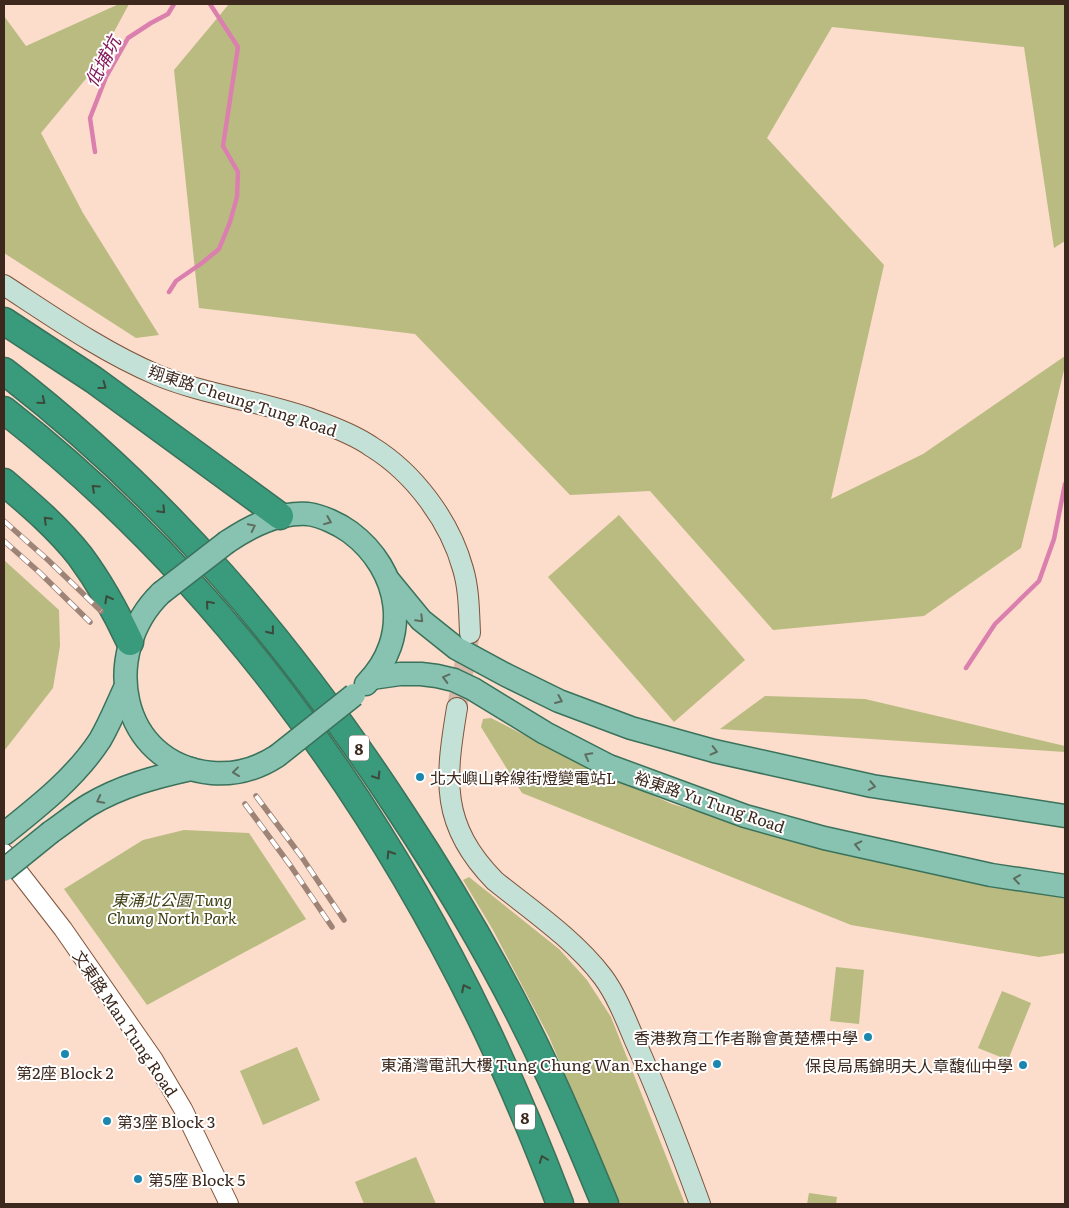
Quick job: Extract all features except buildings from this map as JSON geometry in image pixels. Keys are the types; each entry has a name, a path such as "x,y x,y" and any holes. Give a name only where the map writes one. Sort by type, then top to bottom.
{"highway":[{"path":"4,320 94,380 280,516"},
{"name":"8","path":"4,370 84,436 151,498 236,590 285,648 361,751 442,876 517,1008 573,1128 605,1204"},
{"name":"8","path":"4,410 25,426 102,494 175,567 232,630 320,746 397,864 449,957 487,1031 560,1204"},
{"path":"4,482 40,512 80,556 101,586 130,642"}],"main road":[{"name":"翔東路 Cheung Tung Road","path":"4,285 95,344 158,375 189,386 313,419 372,446 390,460 433,505 451,536 463,569 470,633"},
{"path":"389,581 395,609 393,639 388,653 372,678 354,695 277,756 256,768 232,774 191,769 164,756 147,740 135,721 128,705 125,671 130,642 143,614 161,593 244,531 280,516 310,514 344,528 359,539 370,551 389,581 420,620 456,648 506,676 559,700 630,728 714,751 872,786 1065,816"},
{"name":"裕東路 Yu Tung Road","path":"372,678 400,674 422,674 454,680 473,689 545,733 609,766 745,816 824,838 982,873 1065,886"},
{"path":"4,834 71,776 99,741 125,688"},
{"path":"457,708 449,754 449,791 456,823 462,838 476,861 494,881 583,954 616,997 680,1149 700,1204"},
{"path":"4,870 89,805 123,788 158,776 191,769"}],"street":[{"name":"文東路 Man Tung Road","path":"4,853 63,929 154,1060 184,1112 229,1204"}],"green space":[{"path":"119,4 129,4 94,69 41,133 83,213 159,335 136,338 4,253 4,16 26,46"},
{"path":"229,4 1065,4 1065,241 1054,248 1024,47 832,27 767,138 884,265 831,499 923,454 1065,356 1065,366 1021,548 924,616 773,630 650,491 570,495 415,334 199,308 174,70"},
{"path":"619,515 745,660 674,722 548,577"},
{"path":"4,560 59,610 60,646 53,688 4,751"},
{"path":"765,696 865,699 1065,746 1065,752 720,729"},
{"path":"491,718 571,759 672,804 782,836 1065,895 1065,953 1039,957 851,925 522,793 481,727 483,719"},
{"name":"東涌北公園 Tung Chung North Park","path":"184,830 249,833 306,919 147,1005 64,889 143,840"},
{"path":"469,877 559,949 587,980 611,1017 685,1204 620,1204 549,1037 493,930 463,880"},
{"path":"836,967 864,970 859,1024 830,1021"},
{"path":"1002,991 1031,1003 1008,1060 978,1048"},
{"path":"297,1047 320,1100 263,1125 240,1071"},
{"path":"416,1157 436,1204 364,1204 355,1182"},
{"path":"809,1193 837,1197 836,1204 807,1204"}],"waterway":[{"name":"低埔坑","path":"95,152 90,118 106,77 128,38 168,14 174,4"},
{"path":"169,292 176,281 219,249 230,222 237,197 238,172 223,146 238,47 210,4"},
{"path":"966,668 995,624 1039,581 1054,539 1065,484"}],"tunnel":[{"path":"457,708 469,638"}],"railway":[{"path":"4,521 101,611"},
{"path":"4,541 90,622"},
{"path":"256,796 301,856 344,920"},
{"path":"245,804 290,865 332,927"}],"place":[{"name":"北大嶼山幹線街燈變電站L","path":"420,777"},
{"name":"香港教育工作者聯會黃楚標中學","path":"868,1037"},
{"name":"第2座 Block 2","path":"65,1054"},
{"name":"東涌灣電訊大樓 Tung Chung Wan Exchange","path":"717,1064"},
{"name":"保良局馬錦明夫人章馥仙中學","path":"1023,1065"},
{"name":"第3座 Block 3","path":"107,1121"},
{"name":"第5座 Block 5","path":"138,1179"}]}
